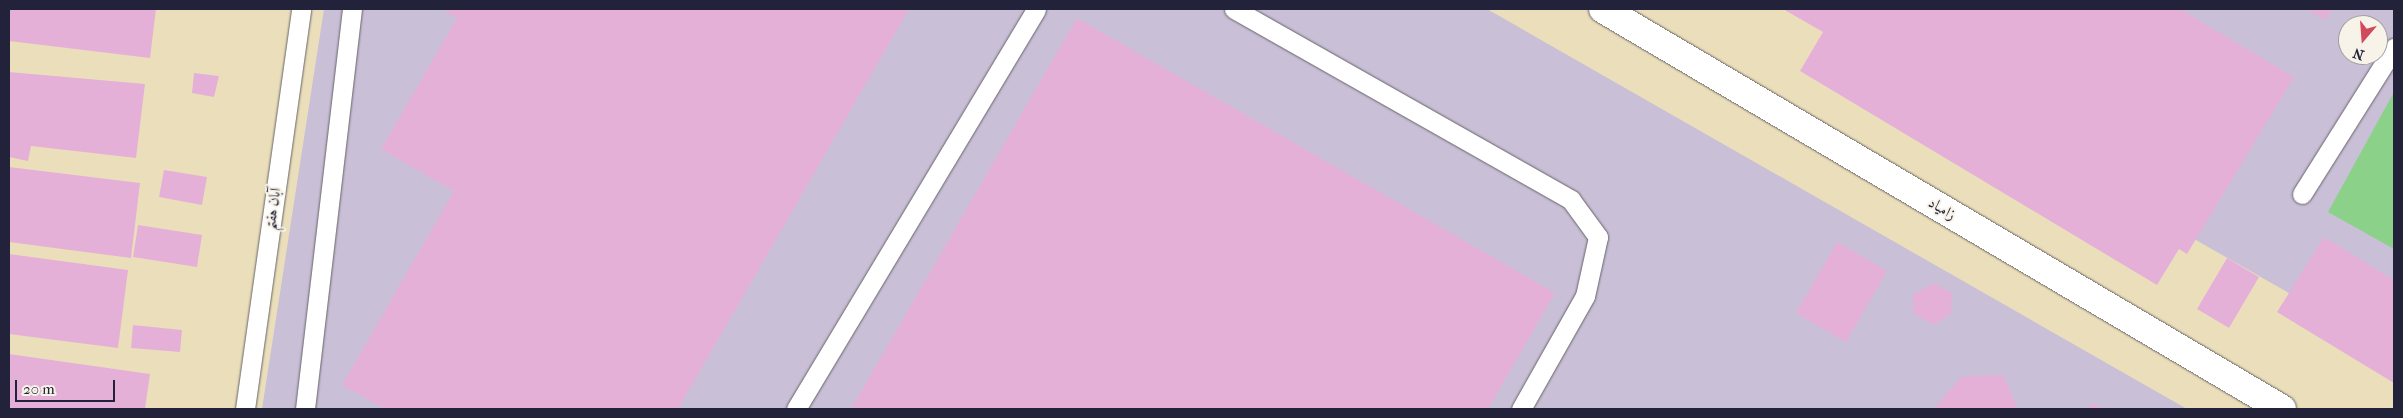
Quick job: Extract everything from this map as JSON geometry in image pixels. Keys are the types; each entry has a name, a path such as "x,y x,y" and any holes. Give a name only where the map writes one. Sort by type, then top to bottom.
{"street":[{"name":"زامیاد","path":"1603,9 2282,409"}],"lane":[{"name":"آبان هفتم","path":"245,409 301,9"},
{"path":"305,409 352,9"},
{"path":"796,409 1036,9"},
{"path":"1237,10 1571,200 1598,237 1585,296 1521,409"},
{"path":"2302,194 2394,48"}],"shaded area":[{"path":"324,9 1487,9 2187,409 262,409"},
{"path":"1791,9 2394,9 2394,353"}],"green space":[{"path":"2394,92 2394,249 2328,212"}],"building":[{"path":"9,9 156,9 150,58 9,41"},
{"path":"442,9 909,9 678,409 385,409 342,385 454,191 381,149 457,18"},
{"path":"1783,9 2180,9 2294,77 2187,254 2179,249 2157,285 1800,71 1823,32"},
{"path":"2306,9 2332,9 2325,20"},
{"path":"1077,18 1555,293 1488,409 851,409"},
{"path":"9,72 145,84 136,158 31,146 28,161 9,157"},
{"path":"194,73 219,76 214,97 192,93"},
{"path":"9,167 140,183 131,258 9,242"},
{"path":"164,170 207,177 202,205 159,197"},
{"path":"138,225 202,235 197,267 133,257"},
{"path":"2324,237 2394,280 2394,383 2277,312"},
{"path":"1837,242 1887,271 1846,342 1796,313"},
{"path":"9,254 128,270 118,348 9,334"},
{"path":"2227,258 2259,277 2229,328 2197,309"},
{"path":"1934,283 1952,293 1951,314 1934,325 1914,314 1913,294"},
{"path":"133,325 182,330 180,352 131,348"},
{"path":"9,354 150,374 145,409 9,409"},
{"path":"2003,375 2018,409 1934,409 1961,377"},
{"path":"2092,403 2104,409 2088,409"}]}
